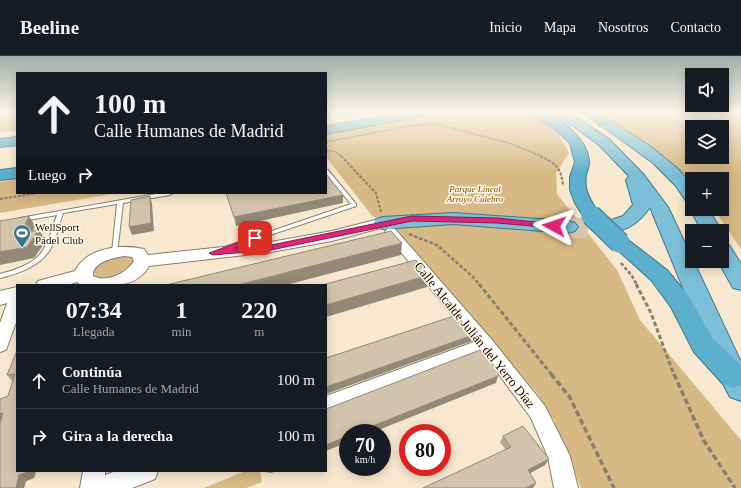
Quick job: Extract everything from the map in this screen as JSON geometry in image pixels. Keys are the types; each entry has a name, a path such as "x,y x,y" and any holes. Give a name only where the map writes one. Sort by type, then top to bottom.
{"highway":[{"path":"565,132 571,137 579,149 582,159 578,181 578,191 591,215 617,244 659,274 681,304 703,344 737,382"},
{"path":"591,132 626,160 643,181 659,207 737,382"},
{"path":"618,132 655,157 685,185"},
{"path":"0,143 16,141"},
{"path":"0,146 16,144"},
{"path":"610,148 636,182 642,206 630,220 617,244"},
{"path":"0,154 16,152"},
{"path":"0,166 16,164"},
{"path":"0,175 16,173"},
{"path":"387,228 412,218 497,220 568,227"},
{"path":"729,262 741,283"}],"street":[{"path":"83,274 88,282 94,284 111,284 130,276 136,271 143,261 271,247 387,228"},
{"name":"Calle Alcalde Julián del Yerro Díaz","path":"387,228 408,264 486,345 538,412 559,456 566,488"},
{"path":"48,284 83,274 90,264 101,257 115,252 124,251 138,253 143,261"},
{"path":"0,298 16,293"},
{"path":"0,345 16,301"},
{"path":"327,405 486,345"},
{"path":"92,488 94,472"},
{"path":"101,488 144,472"}],"lane":[{"path":"213,253 354,205 327,172"},
{"path":"15,220 164,194"},
{"path":"115,252 120,202"},
{"path":"0,276 34,262 42,256 47,250 61,212"}],"path":[{"path":"327,142 377,132"},
{"path":"467,132 512,144 551,161 561,171 563,186"},
{"path":"327,150 336,152 349,163 376,194 387,228 401,230 416,238 437,245 473,277 569,396 614,488"},
{"path":"0,199 32,194"},
{"path":"617,244 651,313 675,378 704,441 735,488"}],"green space":[{"name":"Parque Lineal Arroyo Culebro","path":"327,132 555,132 569,153 556,173 557,194 617,270 640,320 741,440 741,488 581,488 554,420 537,393 386,217 373,217 327,158"},
{"path":"629,132 685,132 685,164 729,164 729,132 741,132 741,249 729,231 729,224 724,224 719,216 729,216 729,172 685,172 685,175 663,156"},
{"path":"16,179 16,194 111,194 0,213 0,182"},
{"path":"119,255 130,256 135,261 117,276 101,278 95,276 94,269 100,262"},
{"path":"243,472 260,472 262,482 246,488 204,488"}],"building":[{"path":"327,175 343,195 234,217 226,194 327,194"},
{"path":"150,196 151,223 129,227 131,200"},
{"path":"29,216 21,233 39,230 27,247 0,252 0,221"},
{"path":"391,231 402,243 242,284 170,284"},
{"path":"416,260 429,275 327,305 327,284 326,284"},
{"path":"457,315 473,335 327,387 327,358"},
{"path":"480,350 499,371 498,376 378,424 339,424 339,440 327,445 327,409"},
{"path":"16,353 16,472 28,472 19,475 16,488 0,488 0,424 3,413 0,414 0,399 8,396 15,374 7,375"},
{"path":"523,426 549,459 528,470 536,483 526,488 423,488 511,447 503,436"}],"tunnel":[{"path":"568,227 596,229 612,226"}],"place":[{"name":"WellSport Pádel Club","path":"22,248"}],"route":[{"path":"255,238 213,253 271,247 332,236 383,223 412,218 497,220 554,226"}]}
